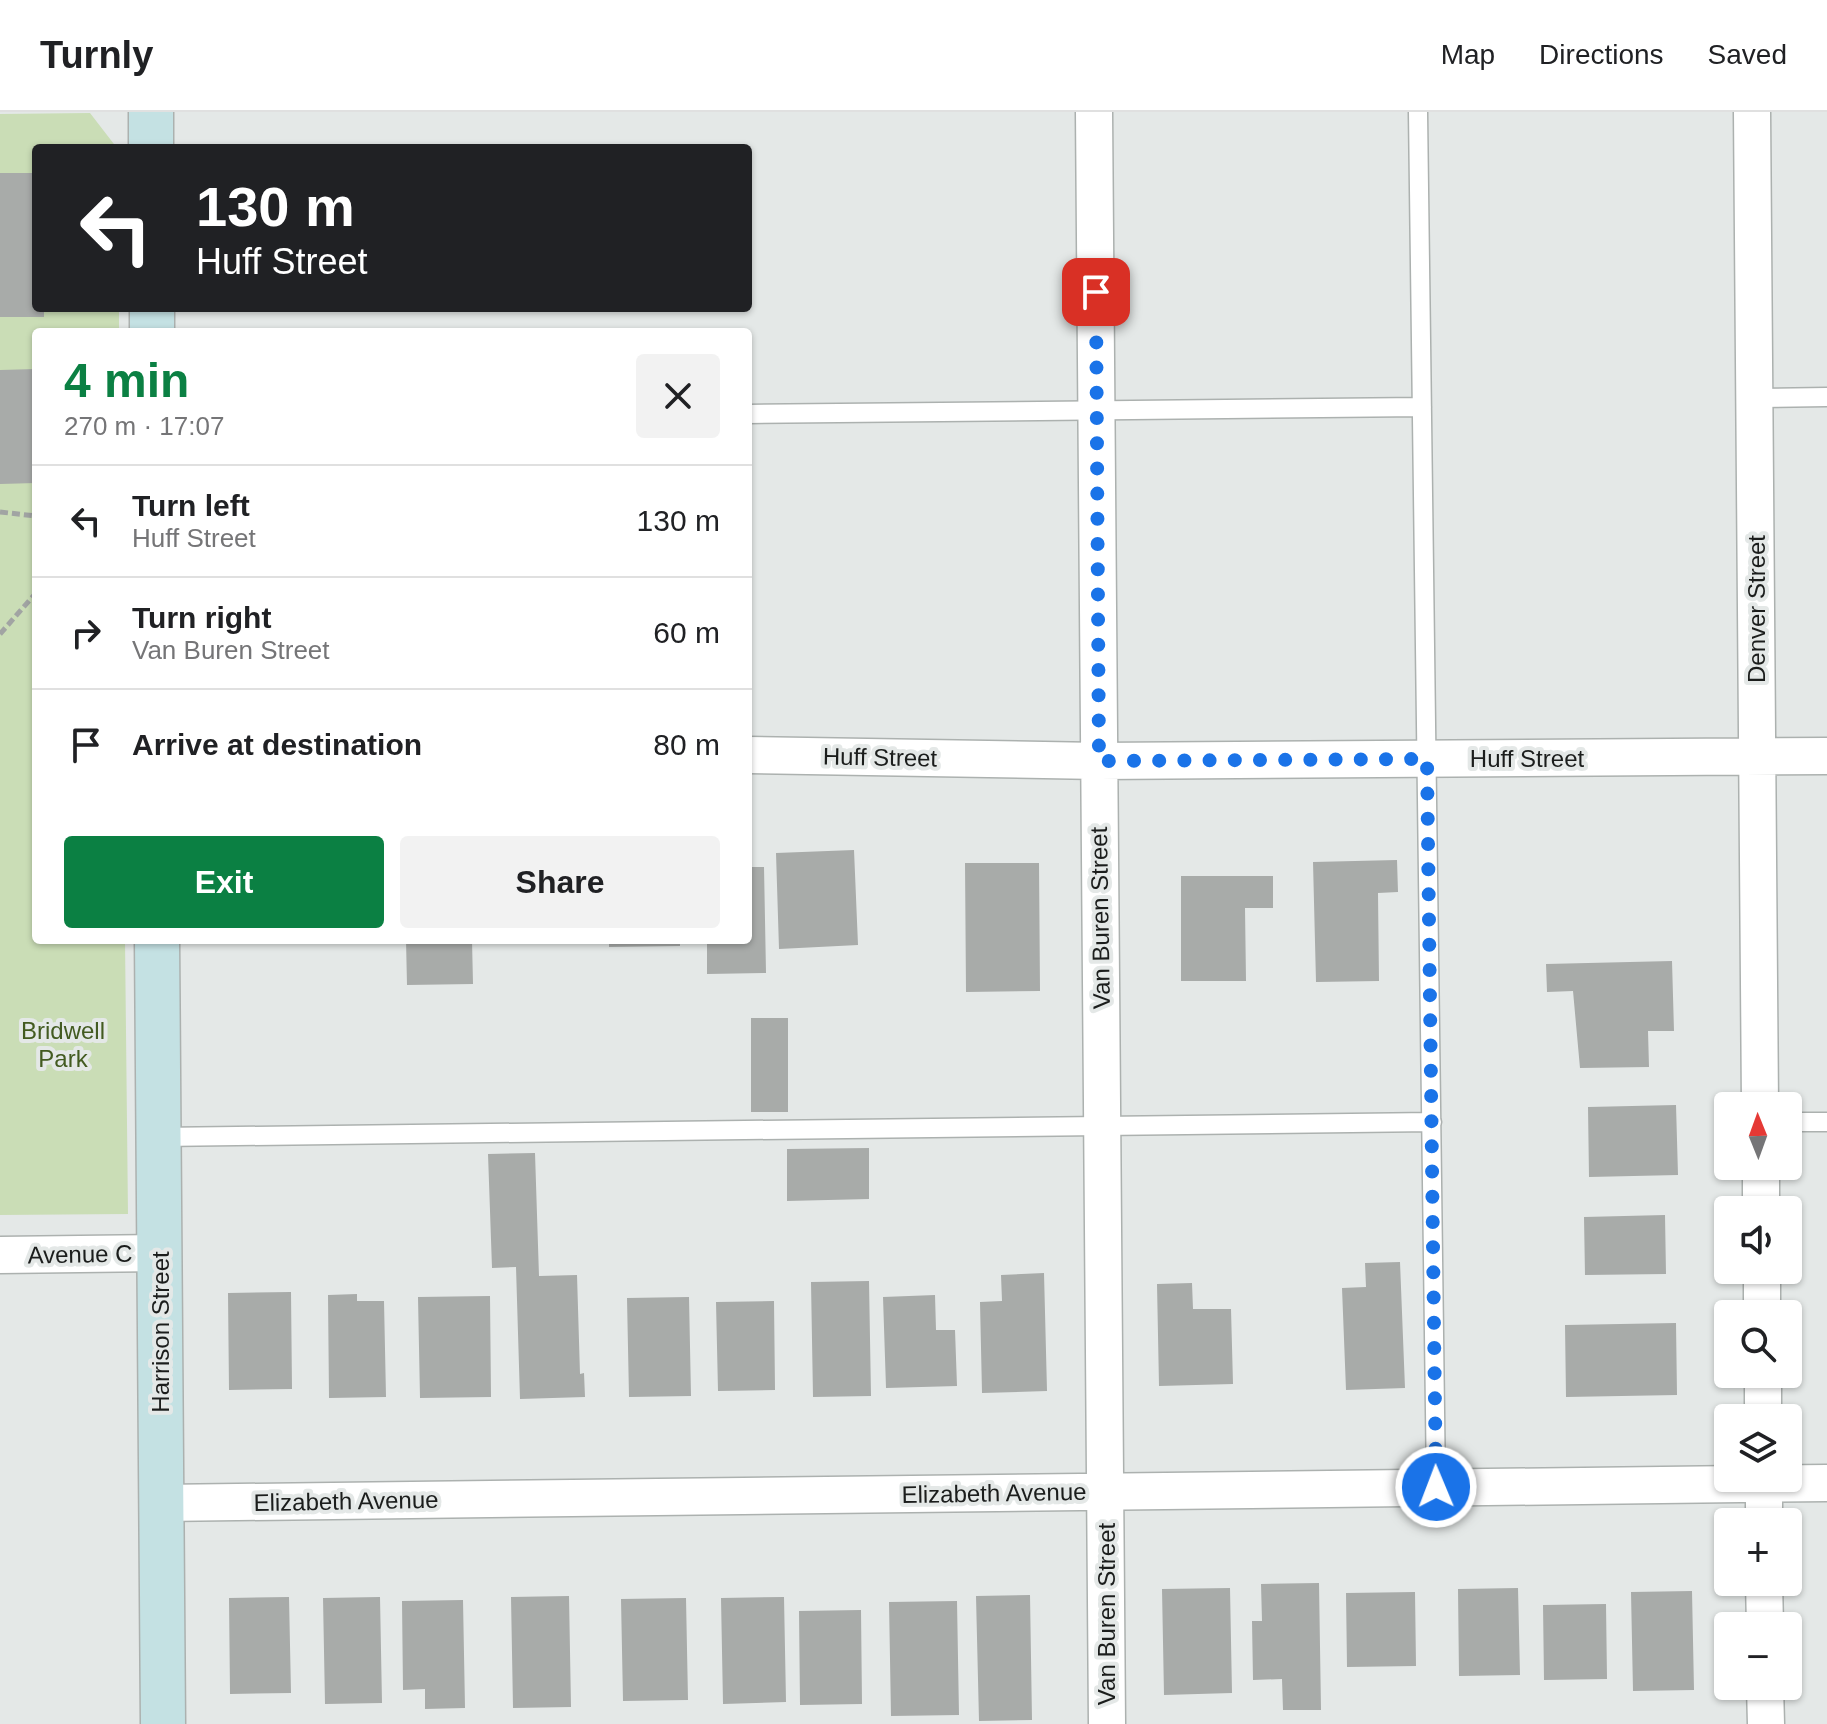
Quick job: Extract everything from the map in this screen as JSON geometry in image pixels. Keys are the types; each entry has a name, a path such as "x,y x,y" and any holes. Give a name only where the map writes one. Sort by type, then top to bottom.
{"street":[{"path":"151,112 151,144"},
{"name":"Van Buren Street","path":"1094,112 1107,1724"},
{"name":"Denver Street","path":"1752,112 1760,1092"},
{"name":"Huff Street","path":"752,755 1099,761 1827,756"},
{"name":"Harrison Street","path":"157,944 163,1724"},
{"name":"Avenue C","path":"0,1255 160,1253"},
{"name":"Elizabeth Avenue","path":"161,1503 1714,1482"},
{"name":"Elizabeth Avenue","path":"1802,1482 1827,1483"},
{"path":"1765,1700 1766,1724"}],"lane":[{"path":"1418,112 1436,1487"},
{"path":"1755,398 1827,397"},
{"path":"752,414 1422,407"},
{"path":"159,1137 1432,1122"},
{"path":"1802,1122 1827,1122"}],"path":[{"path":"0,512 32,516"},
{"path":"0,634 32,598"}],"green space":[{"name":"Bridwell Park","path":"90,113 114,144 32,144 32,312 119,312 119,328 32,328 32,944 125,944 128,1214 0,1215 0,114"}],"building":[{"path":"0,173 32,173 32,312 44,312 44,317 0,317"},
{"path":"32,369 32,483 0,484 0,370"},
{"path":"854,850 858,945 779,949 776,853"},
{"path":"1397,860 1398,892 1378,893 1379,981 1316,982 1313,862"},
{"path":"965,863 1039,863 1040,991 966,992"},
{"path":"752,867 764,867 766,973 707,974 707,944 752,944"},
{"path":"1181,876 1273,876 1273,908 1245,908 1246,981 1181,981"},
{"path":"406,944 472,944 473,984 407,985"},
{"path":"609,944 680,944 680,946 609,947"},
{"path":"1672,961 1674,1031 1648,1031 1649,1067 1580,1068 1573,991 1547,992 1546,964"},
{"path":"751,1018 788,1018 788,1112 751,1112"},
{"path":"1676,1105 1678,1175 1589,1177 1588,1107"},
{"path":"869,1148 869,1199 787,1201 787,1149"},
{"path":"535,1153 539,1276 577,1275 580,1374 584,1373 585,1397 520,1399 516,1267 492,1268 488,1154"},
{"path":"1665,1215 1666,1274 1585,1275 1584,1217"},
{"path":"1400,1262 1405,1388 1346,1390 1342,1288 1366,1287 1365,1263"},
{"path":"1044,1273 1047,1391 982,1393 980,1302 1002,1301 1001,1275"},
{"path":"869,1281 871,1396 813,1397 811,1282"},
{"path":"1192,1283 1193,1309 1231,1309 1233,1384 1159,1386 1157,1284"},
{"path":"291,1292 292,1389 229,1390 228,1293"},
{"path":"357,1294 357,1301 384,1301 386,1397 329,1398 328,1295"},
{"path":"935,1295 936,1330 955,1330 957,1386 886,1388 883,1297"},
{"path":"490,1296 491,1397 420,1398 418,1297"},
{"path":"689,1297 691,1396 629,1397 627,1298"},
{"path":"774,1301 775,1390 718,1391 716,1302"},
{"path":"1676,1323 1677,1395 1566,1397 1565,1325"},
{"path":"1319,1583 1321,1710 1283,1710 1282,1679 1253,1680 1252,1621 1262,1621 1261,1584"},
{"path":"1230,1588 1232,1693 1164,1695 1162,1589"},
{"path":"1518,1588 1520,1675 1459,1676 1458,1589"},
{"path":"1692,1591 1694,1690 1633,1691 1631,1592"},
{"path":"1415,1592 1416,1666 1347,1667 1346,1593"},
{"path":"1030,1595 1032,1720 979,1721 976,1596"},
{"path":"569,1596 571,1707 513,1708 511,1597"},
{"path":"289,1597 291,1693 230,1694 229,1598"},
{"path":"380,1597 382,1703 325,1704 323,1598"},
{"path":"784,1597 786,1702 723,1704 721,1598"},
{"path":"686,1598 688,1700 623,1701 621,1599"},
{"path":"463,1600 465,1708 425,1709 425,1689 403,1690 402,1601"},
{"path":"957,1601 959,1715 891,1716 889,1602"},
{"path":"1606,1604 1607,1679 1544,1680 1543,1605"},
{"path":"861,1610 862,1704 800,1705 799,1611"}],"route":[{"path":"1096,292 1099,761 1427,759 1436,1487"}]}
